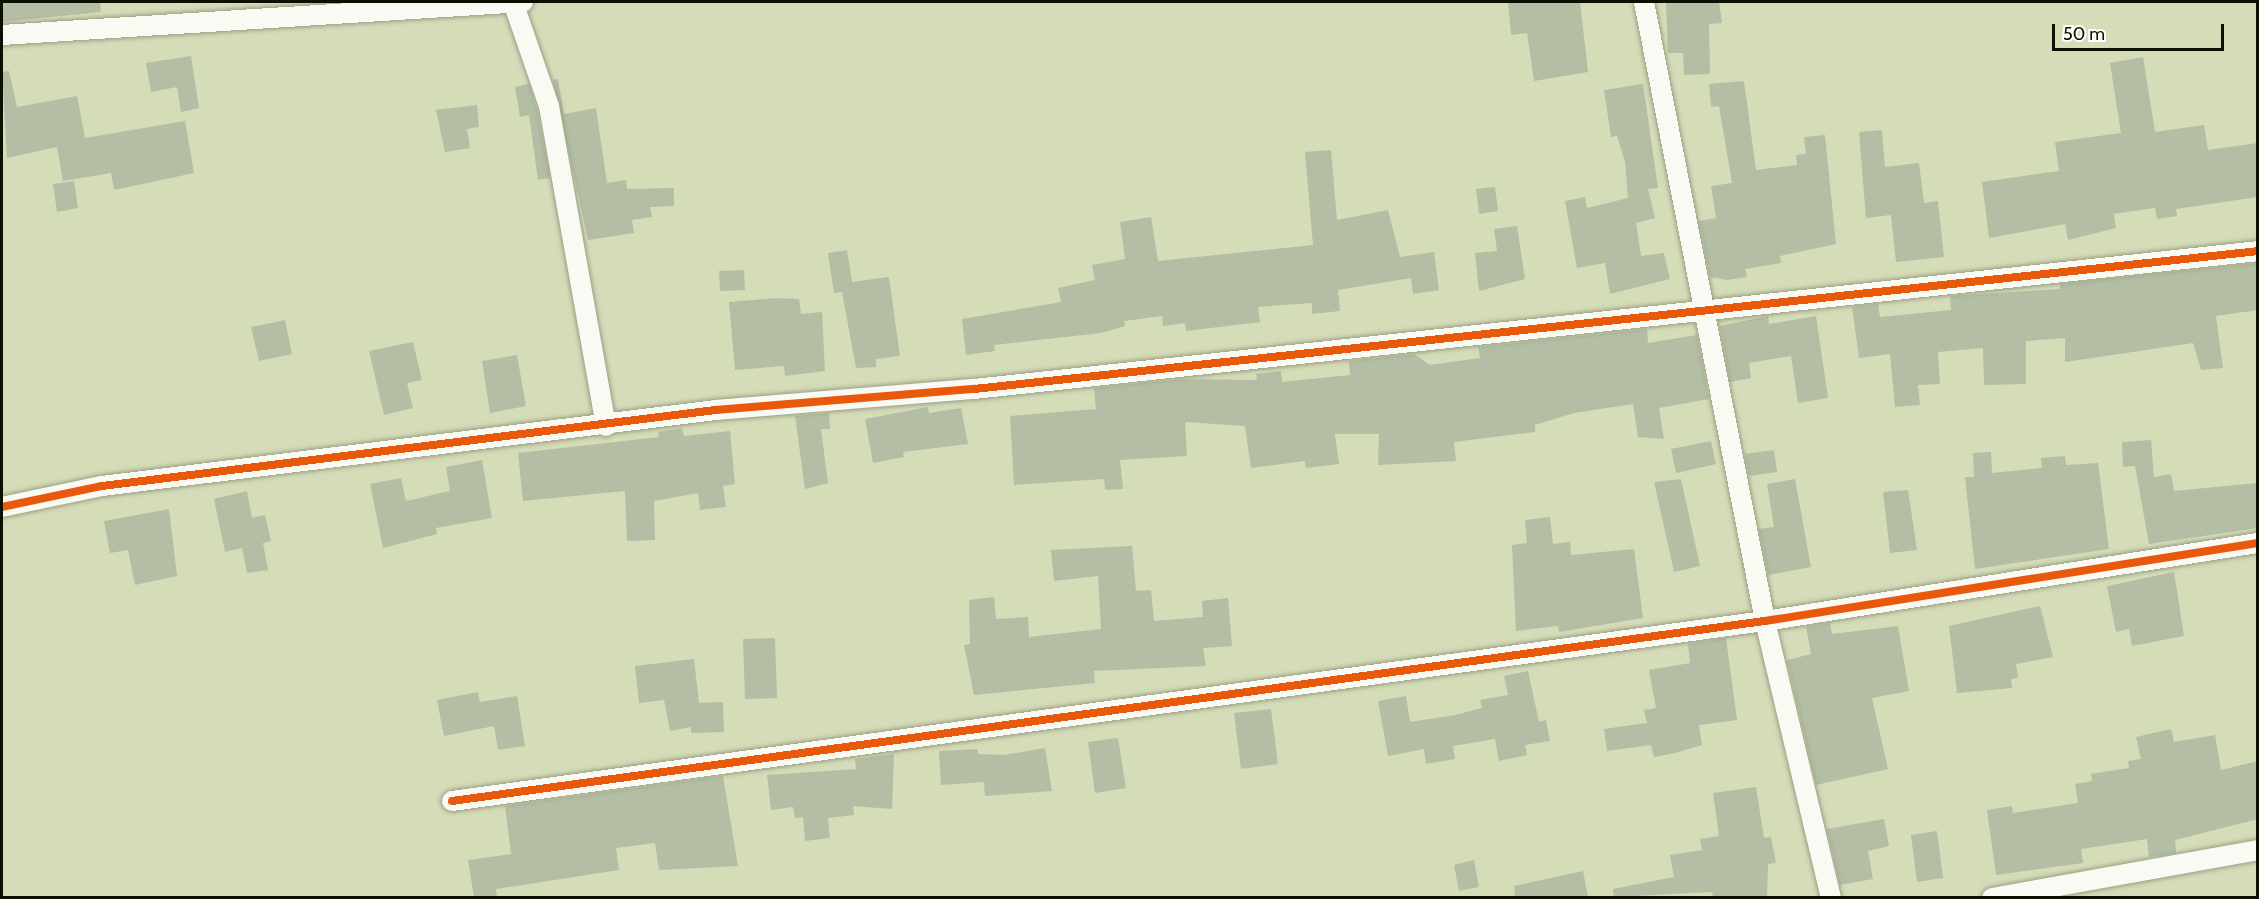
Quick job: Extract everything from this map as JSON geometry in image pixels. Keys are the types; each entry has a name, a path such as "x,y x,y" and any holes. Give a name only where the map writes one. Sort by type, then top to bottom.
{"street":[{"path":"1644,2 1765,621 1831,897"},
{"path":"2,35 519,3 549,106 606,426"},
{"path":"2,507 102,486 606,426 716,410 974,389 1702,307 2258,251"},
{"path":"452,801 1765,621 2258,543"},
{"path":"1992,897 2258,850"}],"building":[{"path":"100,2 101,12 2,22 2,3"},
{"path":"1508,2 1580,2 1588,72 1534,81 1527,33 1511,35"},
{"path":"1666,2 1719,2 1722,23 1709,24 1710,74 1684,75 1683,53 1668,53"},
{"path":"191,56 199,108 181,112 177,87 151,92 146,63"},
{"path":"2143,57 2155,132 2204,125 2208,150 2258,143 2258,197 2176,209 2177,216 2157,219 2155,208 2114,214 2116,228 2068,240 2065,224 1989,238 1982,182 2059,171 2055,142 2121,133 2110,63"},
{"path":"9,71 17,107 77,96 85,138 185,121 194,173 114,190 111,173 63,181 57,147 7,158 2,72"},
{"path":"558,79 564,114 596,108 607,183 626,180 627,189 674,188 674,206 650,207 652,217 632,220 634,233 588,240 553,80"},
{"path":"1744,81 1756,170 1797,165 1796,155 1806,154 1804,137 1825,135 1836,244 1780,256 1781,263 1745,269 1747,277 1727,280 1710,277 1699,221 1716,218 1711,186 1732,183 1719,106 1711,107 1709,84"},
{"path":"529,84 537,109 550,178 538,180 529,115 520,117 515,87"},
{"path":"1643,84 1658,188 1648,189 1655,218 1636,223 1641,256 1664,253 1670,279 1610,294 1605,263 1577,268 1565,201 1585,197 1587,208 1628,198 1625,162 1617,136 1611,137 1604,90"},
{"path":"477,105 479,127 467,129 470,148 445,152 436,110"},
{"path":"1882,130 1885,167 1919,163 1924,203 1938,201 1944,257 1896,262 1891,215 1866,218 1859,132"},
{"path":"1331,150 1337,220 1388,210 1400,257 1434,252 1439,290 1413,294 1411,278 1338,290 1340,311 1312,314 1312,303 1258,307 1260,322 1186,331 1185,323 1163,326 1162,316 1124,321 1125,326 1101,333 994,345 995,351 966,355 962,319 1061,302 1058,288 1095,280 1092,265 1125,259 1120,222 1151,217 1158,261 1313,245 1305,152"},
{"path":"74,181 78,208 57,212 53,184"},
{"path":"1495,187 1498,211 1479,214 1476,189"},
{"path":"1517,226 1525,279 1479,291 1475,253 1497,251 1494,229"},
{"path":"847,250 852,282 889,277 900,356 876,359 876,367 856,368 842,292 834,293 828,253"},
{"path":"2258,263 2258,310 2216,316 2223,368 2201,370 2193,343 2065,362 2065,338 2026,341 2026,384 1984,385 1983,348 1938,352 1940,384 1918,385 1920,405 1895,407 1890,354 1859,358 1852,307 1878,304 1880,317 1951,310 1950,296 2060,289 2060,284"},
{"path":"744,270 745,290 720,291 719,271"},
{"path":"777,298 799,299 801,314 822,312 825,371 785,376 784,366 735,370 729,302"},
{"path":"1768,316 1769,324 1816,316 1828,398 1798,403 1791,356 1749,363 1751,378 1730,382 1720,326"},
{"path":"285,320 292,354 259,361 251,327"},
{"path":"1647,329 1648,343 1697,335 1709,399 1659,408 1664,439 1638,437 1633,404 1574,413 1535,425 1535,432 1454,442 1456,461 1378,465 1379,434 1335,434 1339,464 1306,468 1305,461 1251,468 1245,426 1185,422 1187,456 1120,460 1123,489 1105,490 1104,479 1014,485 1010,416 1096,409 1094,388 1183,379 1257,380 1256,374 1281,371 1282,382 1350,375 1349,361 1414,354 1430,365 1480,358 1478,347"},
{"path":"413,342 422,380 407,383 413,408 384,415 369,351"},
{"path":"517,355 526,406 490,413 482,361"},
{"path":"928,407 929,413 961,408 968,444 903,452 904,457 873,463 865,419"},
{"path":"829,413 830,429 821,429 828,483 805,489 795,416"},
{"path":"682,428 684,436 730,431 735,484 723,486 726,507 700,510 698,493 654,501 655,540 627,541 625,491 523,501 518,453 659,437 658,432"},
{"path":"2151,440 2154,477 2171,474 2174,491 2258,483 2258,528 2149,544 2135,466 2123,467 2122,442"},
{"path":"1711,441 1716,464 1676,473 1671,449"},
{"path":"1774,450 1777,472 1749,476 1745,454"},
{"path":"1991,452 1992,473 2042,468 2041,458 2065,456 2066,465 2098,463 2109,549 1975,569 1965,477 1974,477 1973,453"},
{"path":"482,460 492,518 436,528 437,534 383,548 370,484 401,478 406,501 450,491 446,467"},
{"path":"1681,479 1700,566 1674,572 1654,482"},
{"path":"1795,479 1811,567 1768,575 1759,529 1774,527 1767,484"},
{"path":"1908,490 1917,550 1890,553 1883,492"},
{"path":"247,491 252,518 265,515 271,541 263,543 268,570 247,573 242,548 225,552 214,499"},
{"path":"169,509 177,576 135,585 128,550 110,553 104,521"},
{"path":"1550,517 1553,544 1570,542 1571,555 1634,549 1643,618 1559,632 1558,626 1516,631 1512,545 1527,543 1525,520"},
{"path":"1132,546 1136,591 1151,590 1154,621 1203,617 1202,601 1228,598 1232,646 1203,648 1206,666 1094,671 1095,683 974,695 964,645 970,644 969,600 994,597 996,619 1028,617 1029,637 1101,629 1098,576 1054,581 1051,550"},
{"path":"2174,572 2184,636 2132,646 2129,629 2116,632 2107,586"},
{"path":"2040,606 2053,657 2016,664 2018,678 2011,679 2012,688 1957,693 1949,626"},
{"path":"1830,623 1832,634 1898,626 1909,691 1872,698 1888,769 1816,785 1787,660 1811,654 1806,627"},
{"path":"775,638 777,698 745,699 743,639"},
{"path":"1726,638 1737,720 1699,725 1702,745 1675,753 1654,757 1651,745 1607,751 1604,729 1647,723 1644,710 1656,708 1649,670 1690,663 1688,644"},
{"path":"694,659 699,703 723,702 724,732 691,733 691,727 670,731 664,700 639,703 635,666"},
{"path":"1528,671 1539,722 1546,720 1550,741 1525,745 1527,755 1499,761 1495,739 1453,746 1455,759 1426,764 1424,749 1388,756 1378,701 1406,696 1410,722 1455,715 1482,708 1480,700 1508,695 1504,676"},
{"path":"478,692 480,702 517,696 525,746 498,750 494,726 444,736 437,700"},
{"path":"1271,709 1278,764 1241,769 1234,713"},
{"path":"2171,729 2174,742 2215,735 2221,770 2258,761 2258,819 2175,840 2176,853 2149,857 2147,839 2081,849 2083,863 1996,875 1987,810 2012,806 2013,813 2078,803 2075,784 2092,781 2091,774 2129,768 2128,761 2141,759 2136,737"},
{"path":"1118,738 1126,788 1095,793 1088,742"},
{"path":"1045,748 1052,791 985,796 984,782 941,785 939,751 978,749 978,754 1004,755"},
{"path":"894,754 892,809 853,806 854,815 828,818 830,838 805,841 803,817 795,818 793,807 771,810 767,775 856,769 855,759"},
{"path":"723,776 738,866 659,870 655,843 616,848 619,870 496,889 497,897 474,897 468,860 511,854 505,806"},
{"path":"1756,787 1764,838 1771,837 1776,863 1768,864 1767,897 1713,897 1712,892 1614,897 1613,889 1674,877 1670,855 1702,850 1700,839 1719,836 1713,793"},
{"path":"1884,819 1889,846 1868,851 1873,879 1840,885 1827,829"},
{"path":"1937,831 1943,878 1917,882 1911,835"},
{"path":"1474,860 1479,887 1459,891 1454,865"},
{"path":"1583,871 1588,897 1515,897 1514,886"}],"cycle path":[{"path":"2,507 102,486 716,410 974,389 2258,251"},
{"path":"452,801 1765,621 2258,543"}]}
